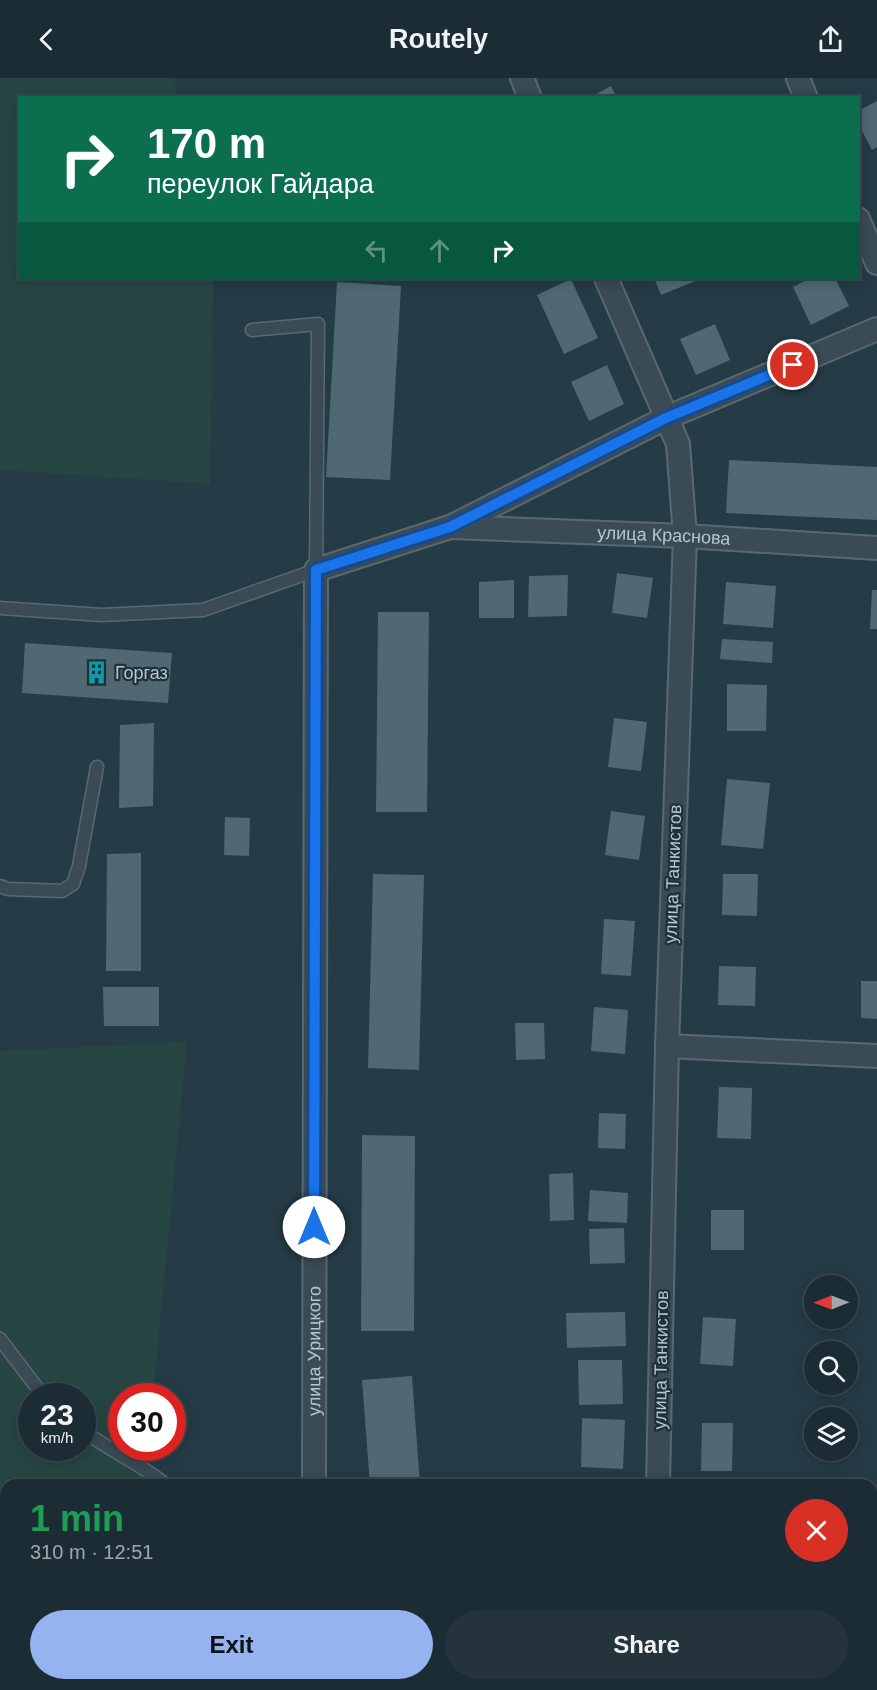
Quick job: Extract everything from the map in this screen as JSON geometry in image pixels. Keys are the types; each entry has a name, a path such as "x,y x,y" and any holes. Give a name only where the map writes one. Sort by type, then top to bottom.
{"street":[{"path":"522,78 529,96"},
{"path":"798,78 805,96"},
{"path":"860,224 877,263"},
{"name":"улица Танкистов","path":"606,279 678,444 686,536 667,1046 658,1479"},
{"path":"316,570 450,527 666,418 877,329"},
{"name":"улица Краснова","path":"450,527 686,536 877,548"},
{"name":"улица Урицкого","path":"314,1479 316,570"},
{"path":"667,1046 877,1056"}],"lane":[{"path":"0,608 102,615 203,610 316,570 318,324 252,330"},
{"path":"0,886 8,889 62,891 73,884 79,866 97,767"},
{"path":"0,1339 33,1383"},
{"path":"96,1441 159,1479"}],"green space":[{"path":"0,78 174,78 178,96 18,96 18,279 213,279 210,484 0,470"},
{"path":"187,1042 154,1383 108,1383 108,1461 147,1461 145,1479 0,1479 0,1051"}],"building":[{"path":"611,86 616,96 593,96"},
{"path":"877,101 877,147 872,150 860,127 860,110"},
{"path":"571,279 598,338 564,354 537,295"},
{"path":"654,279 698,280 661,295"},
{"path":"809,279 836,279 849,306 811,325 793,287"},
{"path":"337,282 401,286 390,480 326,477"},
{"path":"715,324 730,360 696,375 680,339"},
{"path":"607,365 624,404 589,421 571,382"},
{"path":"729,460 877,467 877,520 726,513"},
{"path":"617,573 653,578 647,618 612,613"},
{"path":"568,575 567,616 528,617 529,576"},
{"path":"514,580 514,618 479,618 479,582"},
{"path":"726,582 776,586 773,628 723,624"},
{"path":"872,590 877,590 877,629 870,629"},
{"path":"378,612 429,612 427,812 376,812"},
{"path":"722,639 773,642 772,663 720,659"},
{"name":"Горгаз","path":"25,643 172,653 168,703 22,693"},
{"path":"727,684 767,685 766,731 727,731"},
{"path":"614,718 647,722 641,771 608,767"},
{"path":"154,723 153,806 119,808 120,725"},
{"path":"727,779 770,783 763,849 721,845"},
{"path":"611,811 645,816 639,860 605,855"},
{"path":"225,817 250,818 249,856 224,855"},
{"path":"141,853 141,971 106,971 107,854"},
{"path":"373,874 424,875 419,1070 368,1068"},
{"path":"723,874 758,874 757,916 722,915"},
{"path":"604,919 635,921 631,976 601,974"},
{"path":"719,966 756,967 755,1006 718,1005"},
{"path":"861,981 877,981 877,1019 861,1018"},
{"path":"103,987 159,987 159,1026 104,1026"},
{"path":"594,1007 628,1010 625,1054 591,1051"},
{"path":"515,1023 544,1023 545,1059 516,1060"},
{"path":"719,1087 752,1088 751,1139 717,1138"},
{"path":"599,1113 626,1114 625,1149 598,1148"},
{"path":"362,1135 415,1136 414,1331 361,1331"},
{"path":"573,1173 574,1220 550,1221 549,1174"},
{"path":"590,1190 628,1193 627,1223 588,1221"},
{"path":"711,1210 744,1210 744,1250 711,1250"},
{"path":"624,1228 625,1263 590,1264 589,1229"},
{"path":"625,1312 626,1346 567,1348 566,1313"},
{"path":"703,1317 736,1319 733,1366 700,1364"},
{"path":"578,1360 622,1360 623,1404 579,1405"},
{"path":"412,1376 420,1479 370,1479 362,1380"},
{"path":"582,1418 625,1420 623,1469 581,1467"},
{"path":"702,1423 733,1423 732,1471 701,1471"}],"place":[{"name":"Горгаз","path":"97,673"}],"route":[{"path":"314,1227 316,570 450,527 666,418 793,365"}]}
